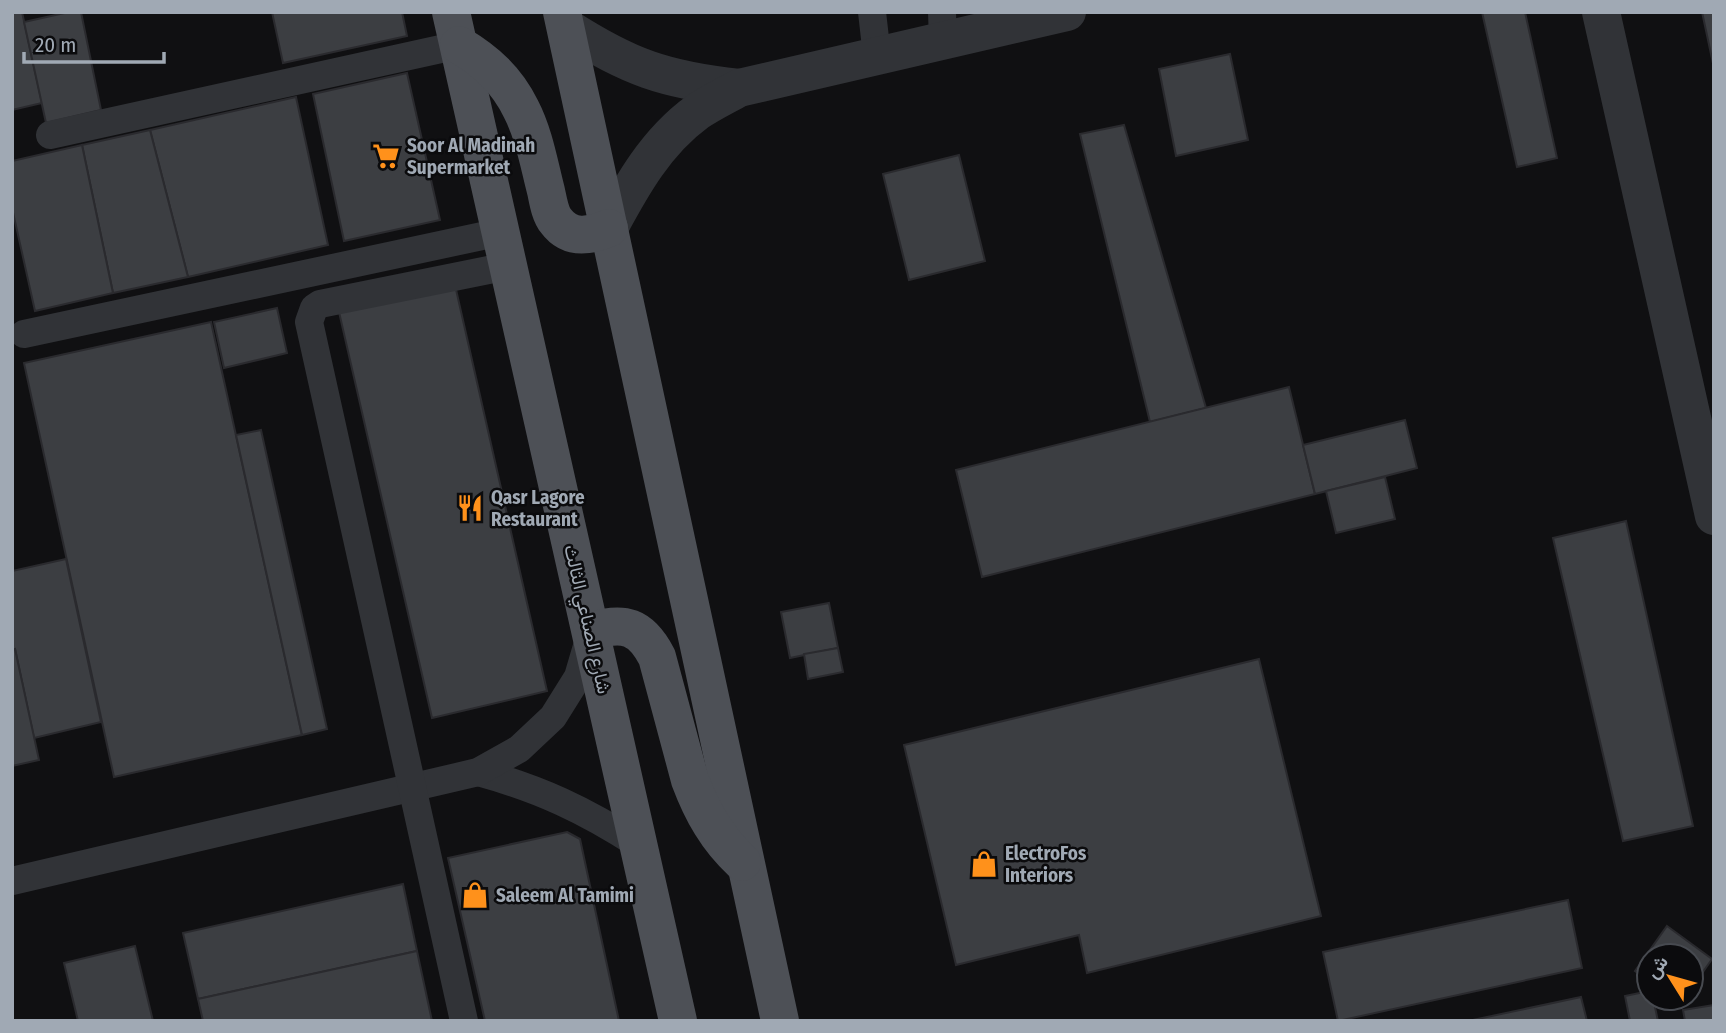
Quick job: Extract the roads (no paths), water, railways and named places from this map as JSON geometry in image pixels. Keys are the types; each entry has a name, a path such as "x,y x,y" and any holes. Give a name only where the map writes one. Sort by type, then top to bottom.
{"main road":[{"path":"564,20 780,1021"},
{"path":"455,29 505,83 522,109 555,221 570,233 590,236 608,228"},
{"name":"شارع الصناعي الثالث","path":"455,29 678,1021"},
{"path":"592,631 611,625 630,628 647,639 657,657 690,780 698,800 718,836 747,866"}],"street":[{"path":"608,228 632,184 660,145 696,113 739,88 877,56 942,27 1067,12"},
{"path":"1601,12 1714,516"},
{"path":"564,20 605,52 648,71 692,83 739,88"}],"lane":[{"path":"872,12 877,56"},
{"path":"50,135 455,29"},
{"path":"24,334 504,249"},
{"path":"464,1021 309,321 314,308 320,304 504,249"},
{"path":"12,881 478,772 519,749 553,717 578,677 592,631"},
{"path":"478,772 563,800 639,845"}],"place":[{"name":"Soor Al Madinah Supermarket","path":"386,156"},
{"name":"Qasr Lagore Restaurant","path":"470,508"},
{"name":"ElectroFos Interiors","path":"984,864"},
{"name":"Saleem Al Tamimi","path":"475,895"}]}
